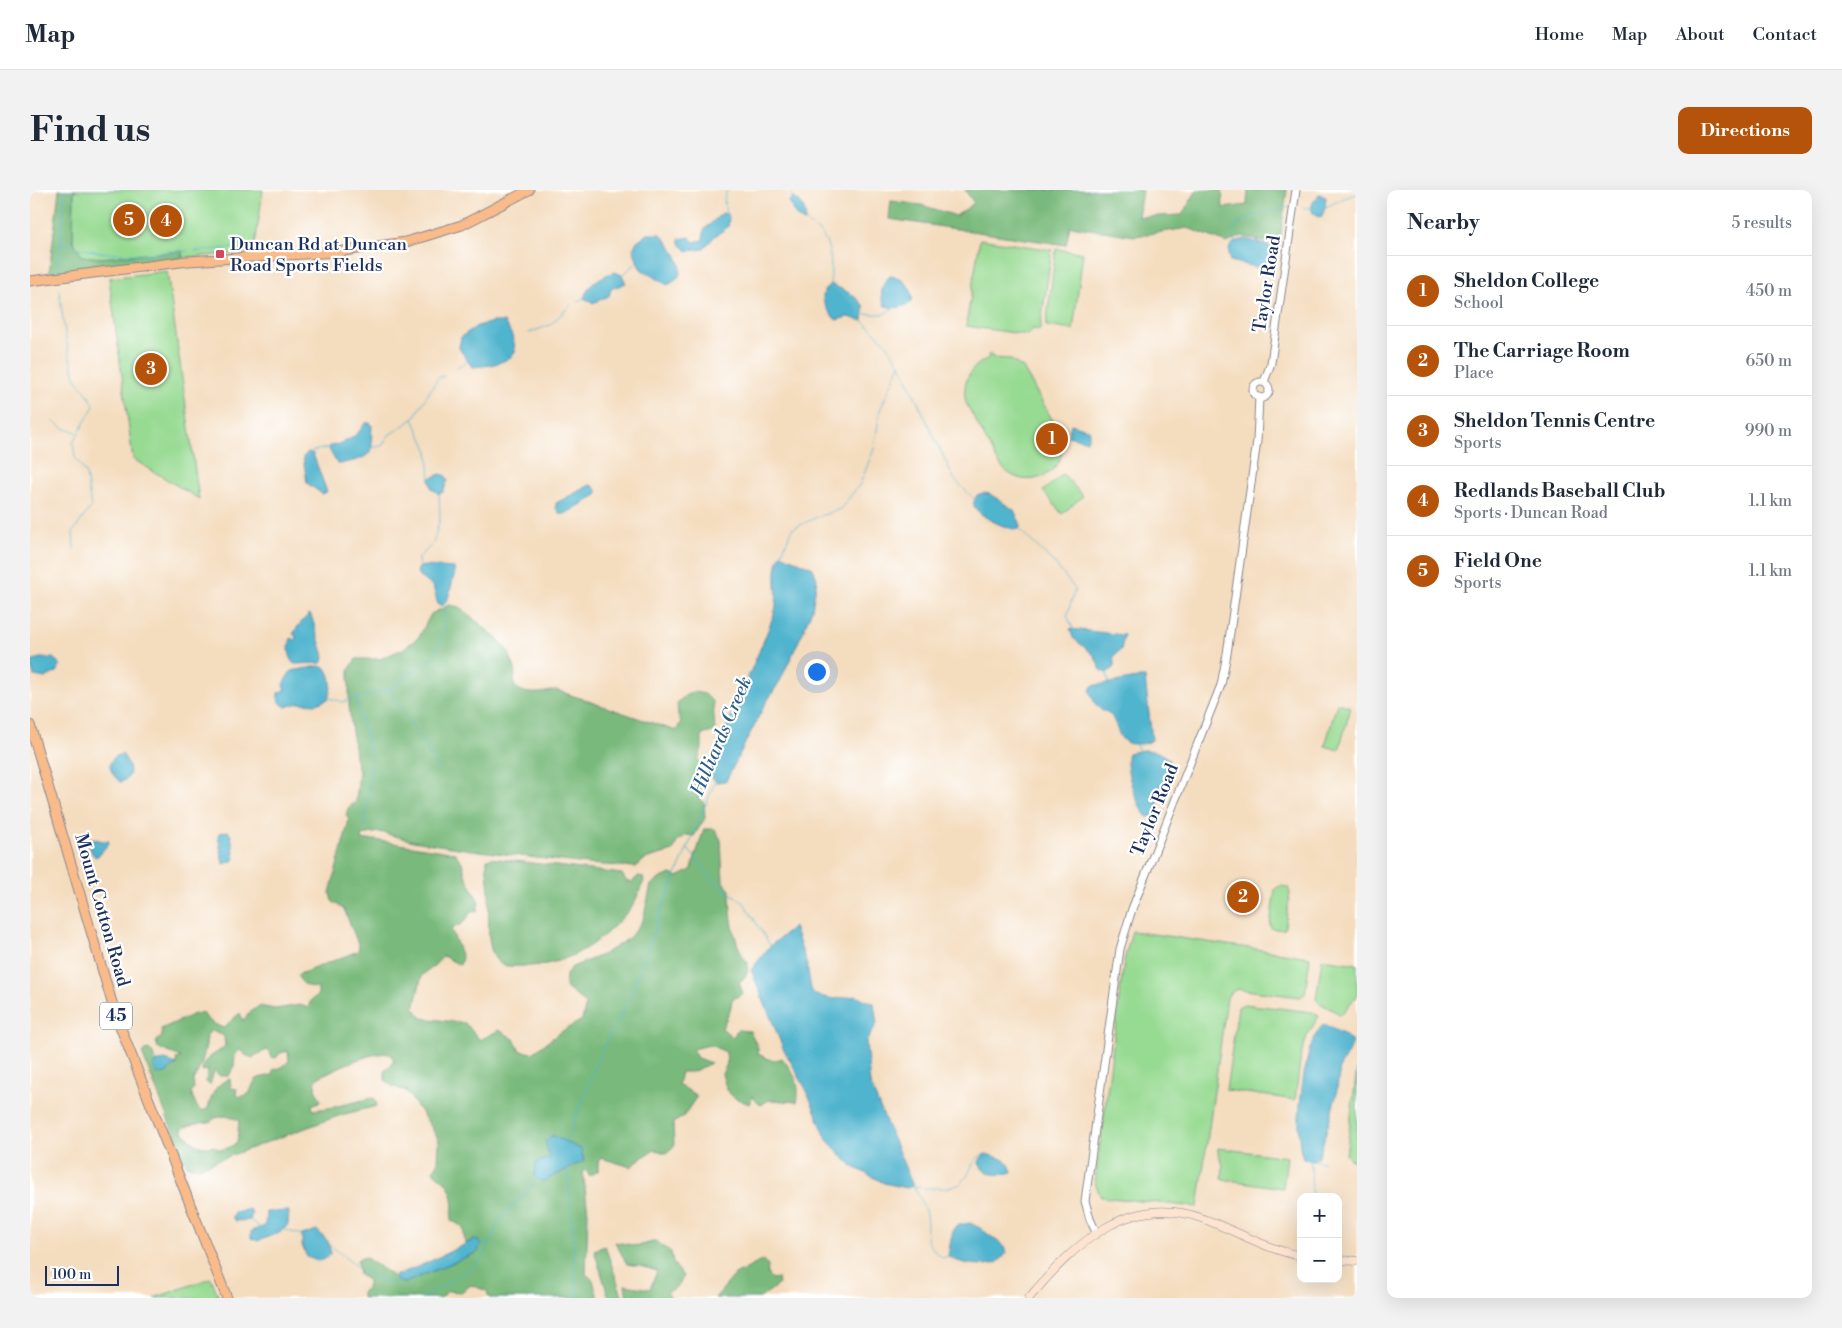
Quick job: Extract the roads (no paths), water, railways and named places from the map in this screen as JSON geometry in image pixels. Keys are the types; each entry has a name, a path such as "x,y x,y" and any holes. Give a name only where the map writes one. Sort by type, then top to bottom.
{"main road":[{"path":"30,282 188,261 337,252 406,242 462,225 529,190"},
{"name":"Mount Cotton Road","path":"30,725 116,1016 227,1298"},
{"path":"1029,1298 1062,1262 1096,1232 1111,1223 1127,1217 1148,1213 1179,1213 1199,1218 1261,1245 1297,1255"},
{"path":"1342,1260 1357,1261"}],"street":[{"name":"Taylor Road","path":"1264,382 1270,363 1296,190"},
{"path":"1259,382 1264,382 1269,388 1268,393 1264,397 1259,397 1253,392 1254,387 1259,382"},
{"name":"Taylor Road","path":"1096,1232 1085,1201 1120,948 1132,909 1220,685 1227,654 1257,441 1259,397"}],"water":[{"path":"1319,194 1326,197 1322,216 1318,217 1311,209"},
{"path":"793,197 803,207 806,214 805,222 799,219 793,211 789,201"},
{"path":"722,213 727,214 729,217 728,227 715,236 703,249 687,251 681,245 679,239 690,237 693,242 703,240 704,230"},
{"path":"647,234 661,234 679,261 680,274 667,285 642,270 638,264 633,249 637,241"},
{"path":"1246,239 1275,248 1276,258 1270,265 1256,267 1230,261 1229,251 1231,245"},
{"path":"615,272 622,275 626,283 611,289 609,296 593,303 584,298 596,281"},
{"path":"890,276 907,284 911,292 912,302 899,307 885,306 882,290"},
{"path":"830,284 853,295 864,306 863,321 848,317 836,320 826,307 823,297 826,288"},
{"path":"493,322 504,322 509,329 515,353 501,362 472,367 459,348 461,337 477,326"},
{"path":"365,423 370,423 372,426 372,447 368,455 337,464 329,449 330,446 351,439"},
{"path":"1071,424 1090,430 1087,441 1068,436"},
{"path":"308,452 313,454 327,492 322,494 307,483 303,457"},
{"path":"440,474 445,475 448,480 443,492 439,494 432,489 429,479"},
{"path":"590,485 597,490 597,495 565,514 560,514 556,508 556,503"},
{"path":"983,493 990,494 1014,510 1021,525 1019,529 1001,525 977,510 974,506 974,500 977,495"},
{"path":"781,554 813,568 817,579 812,609 780,681 764,706 726,781 716,782 710,775 724,734 764,641 776,607 776,569"},
{"path":"420,567 454,568 455,572 448,599 443,605 438,605 433,586 419,577 417,571"},
{"path":"309,614 311,615 324,656 323,662 295,664 290,655 290,641 291,638 295,640 296,636 293,634"},
{"path":"1070,629 1124,635 1121,650 1114,657 1113,669 1106,673 1101,670 1094,655 1073,638"},
{"path":"40,658 53,658 60,664 57,672 45,678 34,676 30,664"},
{"path":"319,666 326,668 331,679 328,699 317,704 299,703 286,707 281,703 278,693 285,690 283,684 291,671"},
{"path":"1145,678 1152,740 1146,743 1130,744 1122,739 1111,715 1098,707 1090,691 1092,686"},
{"path":"1143,750 1160,753 1169,760 1156,812 1153,816 1147,817 1139,804 1127,767 1128,753"},
{"path":"122,754 129,766 130,774 125,780 120,782 113,774 110,766 116,756"},
{"path":"228,831 231,836 235,858 231,862 223,864 218,835"},
{"path":"88,839 103,841 108,840 109,843 95,857 89,844"},
{"path":"794,927 807,965 811,989 815,995 834,999 856,996 874,1003 877,1024 866,1042 870,1084 913,1186 906,1188 884,1183 852,1166 827,1140 806,1089 783,1048 751,970 770,946"},
{"path":"1325,1025 1345,1035 1352,1045 1340,1067 1336,1096 1321,1150 1317,1158 1311,1160 1303,1158 1300,1147 1300,1100 1305,1067 1312,1043 1319,1030"},
{"path":"165,1060 177,1064 166,1073 158,1075 154,1066 156,1062"},
{"path":"552,1135 581,1149 584,1161 542,1182 534,1176 536,1163 550,1157 545,1142"},
{"path":"986,1154 1006,1161 1011,1167 1012,1172 1002,1174 989,1173 979,1163"},
{"path":"250,1209 252,1214 250,1220 235,1221 232,1217 235,1212"},
{"path":"289,1211 288,1225 280,1232 258,1241 251,1238 251,1231 265,1226 266,1212"},
{"path":"970,1223 980,1228 1005,1247 1007,1253 998,1262 987,1265 973,1264 958,1261 948,1256 953,1229 958,1225"},
{"path":"317,1230 328,1241 331,1253 326,1259 320,1261 307,1257 302,1246 302,1235"},
{"path":"474,1240 481,1242 478,1252 405,1283 398,1282 394,1276 422,1265"}],"waterway":[{"path":"58,273 65,190"},
{"name":"Hilliards Creek","path":"726,215 724,200 727,190"},
{"name":"Hilliards Creek","path":"790,190 792,197"},
{"path":"1324,208 1357,194"},
{"path":"1235,241 1233,232 1237,224 1255,215 1290,207"},
{"path":"1303,208 1312,208"},
{"name":"Hilliards Creek","path":"806,222 821,233 828,246 831,265 830,284"},
{"path":"61,242 91,251 107,253 155,254 187,251"},
{"path":"195,251 232,248"},
{"name":"Hilliards Creek","path":"622,275 638,262"},
{"path":"59,290 63,323 75,376 94,406 73,443 75,457 86,474 91,507 73,532 74,549"},
{"name":"Hilliards Creek","path":"578,301 584,298"},
{"name":"Hilliards Creek","path":"529,333 550,325 571,305"},
{"path":"863,314 884,314 893,308"},
{"path":"862,320 886,343 900,364 954,479 974,499"},
{"name":"Hilliards Creek","path":"454,369 468,361"},
{"name":"Hilliards Creek","path":"781,555 792,529 840,509 860,484 874,449 880,410 900,364"},
{"name":"Hilliards Creek","path":"370,448 382,446 389,435 413,419 438,378 444,376"},
{"name":"Hilliards Creek","path":"413,419 428,451 430,480"},
{"path":"53,421 65,429 77,432"},
{"name":"Hilliards Creek","path":"310,453 329,448"},
{"name":"Hilliards Creek","path":"419,569 418,558 433,544 440,518 439,493"},
{"path":"1019,529 1054,563 1075,589 1067,616 1074,630"},
{"path":"329,698 343,702 390,688 434,658 445,628 444,605"},
{"path":"1107,673 1109,684"},
{"path":"390,689 440,771"},
{"path":"356,699 372,760 365,828"},
{"path":"1136,745 1139,751"},
{"name":"Hilliards Creek","path":"567,1141 600,1053 630,998 663,906 716,780"},
{"path":"687,848 715,882 744,903 771,947"},
{"path":"914,1187 942,1188 958,1185 966,1178 977,1158 986,1154"},
{"path":"1311,1160 1312,1193"},
{"path":"1311,1160 1323,1162"},
{"path":"568,1169 577,1298"},
{"name":"Hilliards Creek","path":"422,1298 461,1275 485,1256 498,1223 538,1178"},
{"path":"912,1185 924,1208 930,1246 943,1258 948,1256"},
{"path":"250,1220 261,1228"},
{"path":"282,1229 302,1235"},
{"path":"329,1244 353,1264 383,1282 398,1282"},
{"path":"481,1244 489,1245"}],"place":[{"name":"Field One","path":"129,220"},
{"name":"Redlands Baseball Club","path":"166,221"},
{"name":"Duncan Rd at Duncan Road Sports Fields","path":"220,254"},
{"name":"Sheldon Tennis Centre","path":"151,369"},
{"name":"Sheldon College","path":"1052,439"},
{"name":"The Carriage Room","path":"1243,897"}]}
